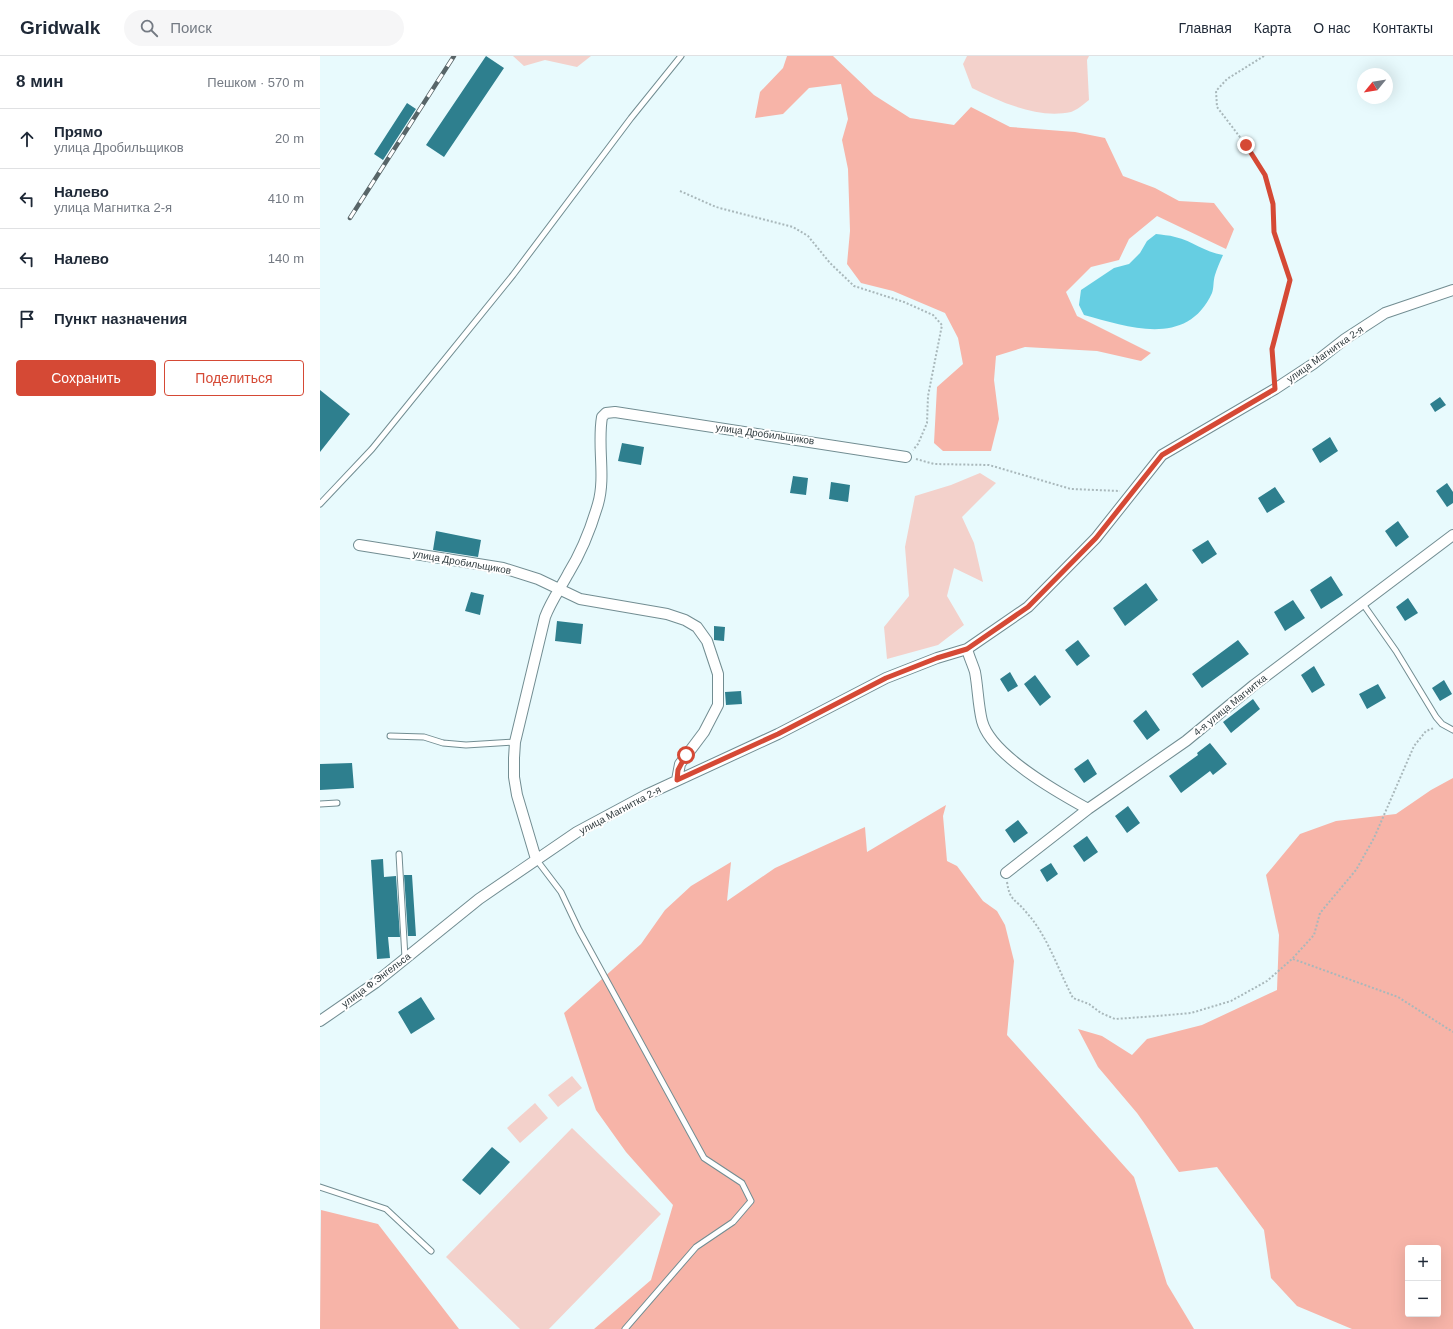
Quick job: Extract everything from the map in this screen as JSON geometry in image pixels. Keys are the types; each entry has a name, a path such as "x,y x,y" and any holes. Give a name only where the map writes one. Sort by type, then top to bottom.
{"street":[{"name":"улица Магнитка 2-я","path":"431,937 536,859 602,818 677,780 778,734 886,678 937,658 967,649 1028,607 1096,538 1162,455 1275,389 1313,364 1345,339 1385,313 1453,290"},
{"name":"улица Дробильщиков","path":"559,589 580,552 598,504 601,488 600,428 602,417 606,413 615,412 906,457"},
{"name":"4-я улица Магнитка","path":"1006,873 1088,809 1186,741 1254,685 1453,535"},
{"name":"улица Дробильщиков","path":"359,545 503,568 538,579 580,599 667,614 685,620 697,627 707,641 718,674 718,705 704,732 680,764 677,780"},
{"path":"536,859 522,812 514,777 516,742 545,617 551,601 559,589"},
{"path":"967,649 974,671 982,721 989,737 1001,751 1056,792 1088,809"},
{"name":"улица Ф.Энгельса","path":"320,1021 375,983 431,937"}],"lane":[{"path":"320,504 372,449 513,275 631,118 681,56"},
{"path":"1363,604 1396,651 1442,724 1453,730"},
{"path":"390,736 424,737 443,743 466,745 516,742"},
{"path":"320,804 337,803"},
{"path":"399,854 405,959"},
{"path":"536,859 561,892 579,930 704,1158 742,1183 751,1201 733,1222 696,1247 625,1329"},
{"path":"320,1186 386,1209 431,1251"}],"path":[{"path":"1264,56 1228,79 1216,91 1217,107 1246,145 1265,175 1273,204 1274,232 1290,280 1272,349 1275,389"},
{"path":"680,191 716,207 793,227 808,236 819,247 830,263 854,286 904,302 933,315 942,325 928,396 927,423 918,444 906,457 934,464 989,466 1070,489 1133,492"},
{"path":"1006,873 1009,895 1027,912 1047,942 1061,976 1073,998 1089,1004 1101,1013 1115,1019 1191,1013 1231,1001 1267,981 1292,959 1314,935 1320,913 1356,870 1371,845 1414,746 1426,731 1442,724"},
{"path":"1292,959 1398,997 1453,1032"}],"shaded area":[{"path":"513,56 591,56 577,67 545,60 524,66"},
{"path":"787,56 833,56 874,95 910,118 954,125 971,107 1010,127 1075,132 1105,138 1123,176 1155,188 1179,201 1214,203 1234,229 1226,249 1157,216 1129,239 1119,260 1091,267 1066,292 1077,316 1151,353 1141,361 1097,351 1025,347 996,356 994,380 999,419 991,451 943,451 934,443 937,387 963,364 958,338 945,313 893,291 861,283 847,264 850,231 848,169 842,140 848,119 841,84 809,88 783,114 755,118 760,92 783,68"},
{"path":"967,56 1089,56 1087,60 1089,100 1071,112 1058,114 1032,111 1007,104 972,88 963,64"},
{"path":"980,473 996,483 962,517 974,543 983,582 954,568 947,596 964,625 938,645 887,659 884,627 909,596 905,547 915,496 951,485"},
{"path":"1453,778 1453,1329 1352,1329 1297,1306 1271,1278 1264,1230 1217,1167 1179,1172 1137,1113 1098,1067 1078,1029 1102,1036 1132,1055 1147,1039 1202,1025 1277,990 1279,935 1266,875 1300,834 1336,821 1396,814 1431,790"},
{"path":"946,805 943,816 947,861 957,866 983,901 997,911 1005,925 1014,961 1007,1035 1134,1177 1167,1284 1194,1329 594,1329 651,1280 673,1205 626,1152 596,1110 564,1013 641,944 665,910 691,886 731,862 727,901 775,868 865,827 867,852"},
{"path":"572,1076 582,1088 558,1107 548,1095"},
{"path":"535,1103 548,1118 520,1143 507,1128"},
{"path":"572,1128 661,1214 549,1329 520,1329 446,1257"},
{"path":"321,1210 378,1224 459,1329 320,1329"}],"water":[{"path":"1156,234 1181,239 1216,254 1223,255 1215,275 1212,293 1201,310 1188,321 1172,327 1155,329 1137,328 1084,315 1079,305 1081,290 1114,268 1129,264 1140,253 1147,241"}],"building":[{"path":"486,56 504,68 444,157 426,145"},
{"path":"407,103 416,109 383,160 374,154"},
{"path":"320,390 350,414 320,452"},
{"path":"1440,397 1446,405 1435,412 1430,404"},
{"path":"1330,437 1338,451 1320,463 1312,449"},
{"path":"622,443 644,447 641,465 618,461"},
{"path":"793,476 808,478 806,495 790,493"},
{"path":"831,482 850,485 848,502 829,499"},
{"path":"1447,483 1453,492 1453,503 1447,507 1436,491"},
{"path":"1275,487 1285,502 1267,513 1258,498"},
{"path":"1398,521 1409,537 1396,547 1385,531"},
{"path":"436,531 481,540 478,557 433,550"},
{"path":"1208,540 1217,554 1202,564 1192,550"},
{"path":"1331,576 1343,595 1321,609 1310,590"},
{"path":"1146,583 1158,600 1125,626 1113,608"},
{"path":"471,592 484,595 480,615 465,611"},
{"path":"1408,598 1418,613 1405,621 1396,607"},
{"path":"1293,600 1305,618 1285,631 1274,612"},
{"path":"557,621 583,624 581,644 555,641"},
{"path":"714,626 725,627 724,641 714,640"},
{"path":"1078,640 1090,656 1077,666 1065,650"},
{"path":"1238,640 1249,654 1202,688 1192,674"},
{"path":"1314,666 1325,685 1312,693 1301,675"},
{"path":"1010,672 1018,686 1008,692 1000,679"},
{"path":"1035,675 1051,697 1040,706 1024,684"},
{"path":"1444,680 1452,694 1440,701 1432,688"},
{"path":"1378,684 1386,698 1367,709 1359,694"},
{"path":"741,691 742,704 726,705 725,692"},
{"path":"1253,699 1260,709 1231,733 1223,722"},
{"path":"1146,710 1160,730 1147,740 1133,721"},
{"path":"1210,743 1227,764 1213,775 1210,771 1181,793 1169,776 1198,755 1197,753"},
{"path":"1088,759 1097,774 1084,783 1074,769"},
{"path":"352,763 354,788 320,790 320,764"},
{"path":"1128,806 1140,823 1127,833 1115,816"},
{"path":"1018,820 1028,833 1014,843 1005,830"},
{"path":"1087,836 1098,852 1084,862 1073,846"},
{"path":"383,859 384,877 396,876 400,937 388,937 390,958 377,959 371,860"},
{"path":"1051,863 1058,874 1047,882 1040,870"},
{"path":"404,875 412,875 416,936 408,936"},
{"path":"421,997 435,1019 411,1034 398,1012"},
{"path":"492,1147 510,1162 480,1195 462,1180"}],"railway":[{"path":"350,218 454,56"}],"route":[{"path":"686,755 680,764 677,780 778,734 886,678 937,658 967,649 1028,607 1096,538 1162,455 1275,389 1272,349 1290,280 1288,268 1274,232 1273,204 1265,175 1246,145"}]}
